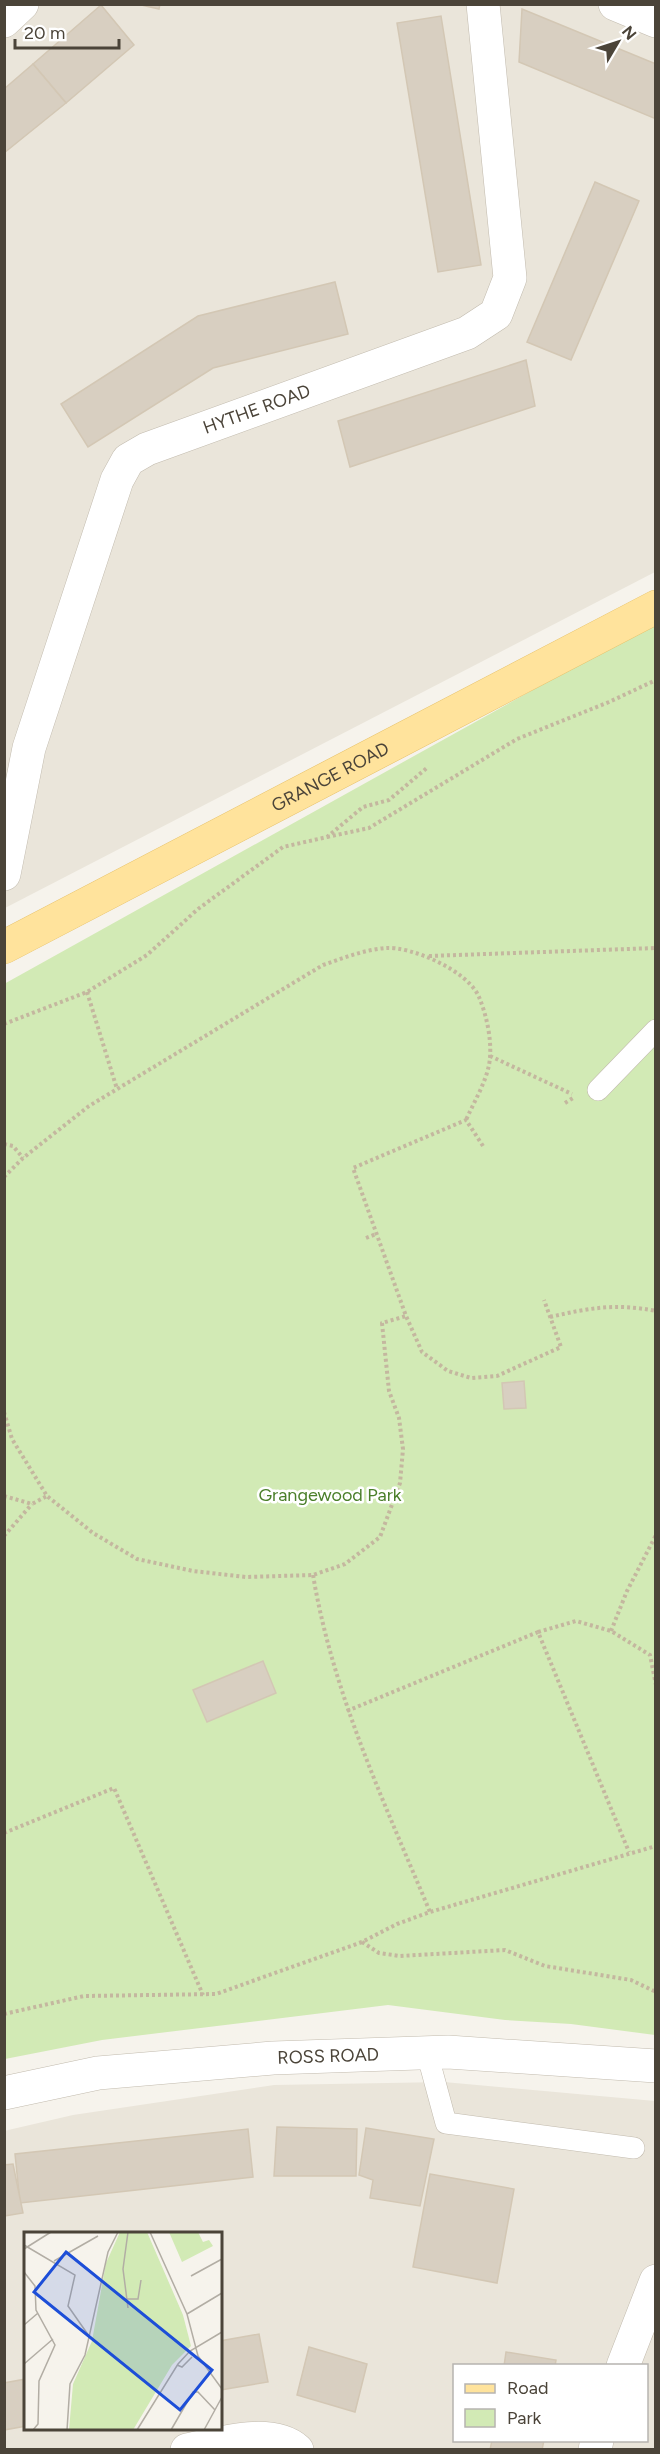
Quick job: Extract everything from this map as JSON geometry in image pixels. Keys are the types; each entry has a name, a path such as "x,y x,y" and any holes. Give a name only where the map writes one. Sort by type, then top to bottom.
{"main road":[{"name":"GRANGE ROAD","path":"4,947 656,607"}],"street":[{"path":"4,21 22,4"},
{"name":"HYTHE ROAD","path":"4,874 29,748 117,480 128,460 147,449 467,333 496,314 510,278 483,4"},
{"path":"615,4 656,21"},
{"name":"ROSS ROAD","path":"4,2093 98,2073 273,2058 427,2053 656,2066"},
{"path":"624,2364 656,2281"},
{"path":"187,2450 254,2437 291,2444 297,2450"}],"lane":[{"path":"598,1090 656,1030"},
{"path":"427,2053 446,2123 634,2148"}],"path":[{"path":"4,1024 87,992 147,955 198,909 284,847 369,828 517,739 656,680"},
{"path":"327,837 363,807 389,800 433,762"},
{"path":"4,1177 23,1158 89,1106 323,965 349,956 387,948 428,956 656,948"},
{"path":"428,956 463,978 479,995 488,1030 490,1056 482,1086 466,1120 353,1168 406,1316 422,1352 448,1371 471,1378 497,1376 561,1347 544,1300"},
{"path":"87,992 117,1089"},
{"path":"490,1056 576,1096 598,1090"},
{"path":"466,1120 483,1146"},
{"path":"4,1144 13,1146 23,1158"},
{"path":"366,1238 376,1234"},
{"path":"550,1317 601,1306 634,1306 656,1311"},
{"path":"4,1412 12,1439 47,1496 93,1533 137,1559 193,1571 246,1577 313,1575 345,1564 380,1537 400,1483 403,1449 399,1418 389,1391 382,1323 406,1316"},
{"path":"656,1467 656,1507"},
{"path":"4,1496 32,1504"},
{"path":"4,1536 32,1504 47,1496"},
{"path":"611,1631 627,1591 656,1535"},
{"path":"313,1575 330,1657 347,1711 430,1912"},
{"path":"347,1711 538,1632 576,1621 611,1631 650,1655 656,1685"},
{"path":"538,1632 629,1852"},
{"path":"4,1833 114,1788 203,1995"},
{"path":"4,2014 84,1996 216,1995 362,1942 397,1924 430,1912 629,1852 656,1846"},
{"path":"362,1942 379,1953 400,1956 505,1950 545,1966 631,1980 656,1992"}],"shaded area":[{"path":"5,5 655,5 655,572 5,908"},
{"path":"444,2082 655,2101 655,2449 5,2449 4,2131 73,2115 274,2085"}],"green space":[{"name":"Grangewood Park","path":"655,622 655,2035 571,2024 505,2020 388,2005 102,2040 5,2059 4,984"}],"building":[{"path":"137,4 160,4 159,9"},
{"path":"101,5 134,45 66,103 33,64"},
{"path":"522,9 656,64 656,119 519,62"},
{"path":"441,16 481,265 438,272 397,23"},
{"path":"33,64 66,103 4,153 4,89"},
{"path":"595,182 639,201 571,360 527,342"},
{"path":"335,282 348,334 213,368 88,447 61,404 198,316"},
{"path":"526,360 535,406 350,467 338,421"},
{"path":"524,1381 526,1408 504,1409 502,1383"},
{"path":"263,1661 276,1693 207,1722 193,1690"},
{"path":"277,2127 357,2129 356,2176 274,2176"},
{"path":"366,2128 434,2139 420,2206 370,2198 373,2180 359,2175"},
{"path":"248,2129 253,2177 20,2203 15,2154"},
{"path":"13,2164 23,2213 4,2216 4,2165"},
{"path":"430,2174 514,2189 497,2283 413,2267"},
{"path":"259,2334 268,2382 222,2390 222,2341"},
{"path":"309,2347 367,2364 355,2412 297,2395"},
{"path":"506,2352 556,2360 555,2364 504,2364"},
{"path":"24,2379 24,2426 4,2430 4,2383"},
{"path":"492,2442 544,2442 542,2450 490,2450"}]}
